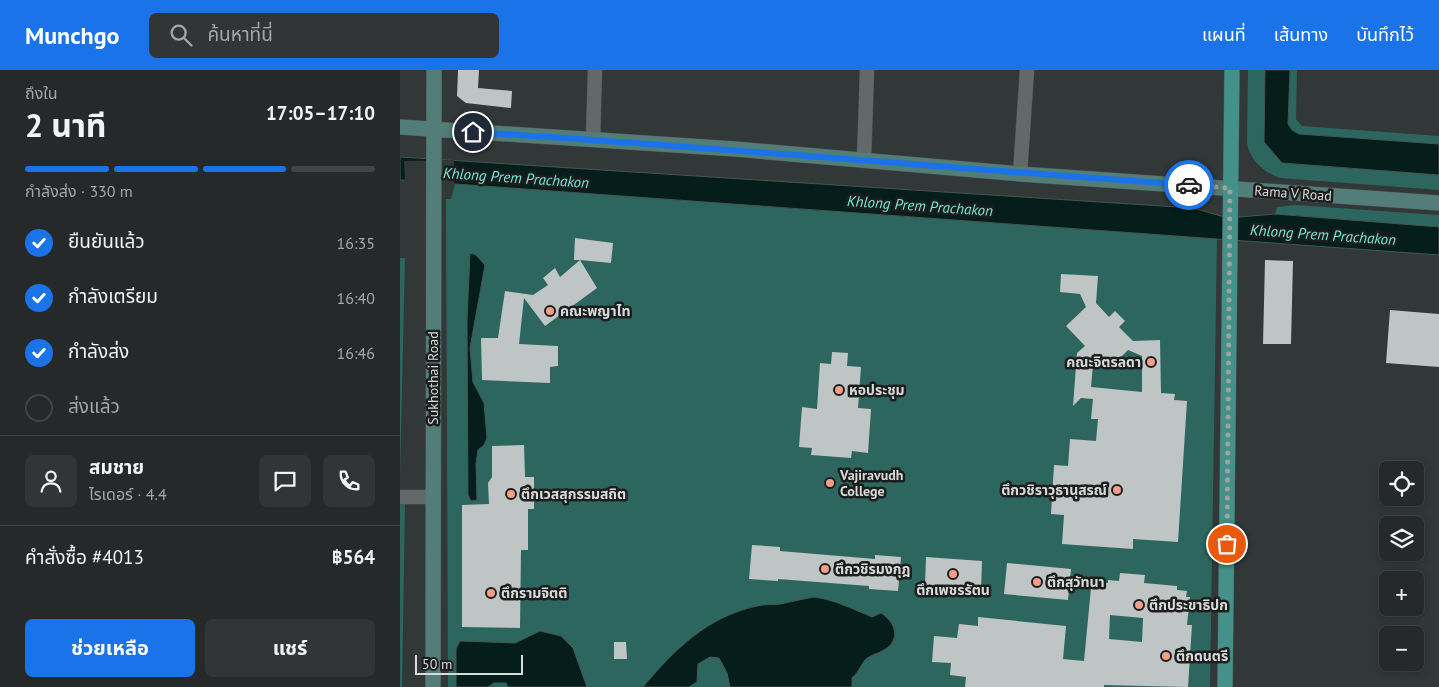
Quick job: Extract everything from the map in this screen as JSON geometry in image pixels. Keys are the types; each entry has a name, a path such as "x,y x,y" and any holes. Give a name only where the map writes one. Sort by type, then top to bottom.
{"main road":[{"name":"Sukhothai Road","path":"433,687 434,70"},
{"path":"1226,687 1232,70"},
{"name":"Rama V Road","path":"400,127 593,139 1020,174 1439,203"}],"street":[{"path":"593,139 595,70"},
{"path":"864,160 867,70"},
{"path":"1020,174 1027,70"},
{"path":"400,497 432,497"}],"green space":[{"path":"1248,70 1265,70 1264,142 1282,163 1439,175 1439,190 1280,178 1269,173 1251,155 1247,143"},
{"path":"1290,70 1297,70 1296,119 1302,126 1439,136 1439,144 1299,134 1292,130 1288,124"},
{"name":"Vajiravudh College","path":"455,184 1217,239 1210,687 448,687 446,199 451,199"},
{"path":"1296,205 1439,215 1439,227 1275,214 1277,207"},
{"path":"400,258 405,258 400,475"},
{"path":"400,501 405,503 402,687 400,687"}],"water":[{"path":"1265,70 1290,70 1288,124 1292,130 1299,134 1439,144 1439,175 1282,163 1264,142"},
{"name":"Khlong Prem Prachakon","path":"400,157 1193,208 1228,218 1275,214 1439,227 1439,255 400,180"},
{"path":"470,253 476,255 485,265 470,348 473,382 484,403 487,438 484,445 478,450 476,464 477,500 471,501 468,495 467,320"},
{"path":"814,597 837,603 872,617 881,613 893,626 895,636 890,646 866,659 852,678 852,687 730,687 727,673 719,658 710,657 698,664 697,682 689,687 643,687 667,660 707,626 739,611 760,605 780,604"},
{"path":"540,631 561,636 573,648 587,687 508,687 506,683 494,683 488,687 456,687 456,649 460,641 515,643"}],"pier":[{"path":"454,160 454,186 405,183 404,161"}],"building":[{"path":"458,70 479,70 478,88 512,91 511,108 466,103 457,96"},
{"path":"575,238 613,243 611,263 574,260"},
{"name":"คณะพญาไท","path":"580,260 597,288 545,326 524,298 519,344 558,346 558,366 550,367 550,383 482,380 481,338 498,338 505,291 533,295 548,285 543,278 555,268 560,277"},
{"path":"1265,260 1293,261 1291,344 1263,344"},
{"path":"1061,274 1098,276 1096,303 1109,317 1115,311 1125,321 1119,327 1133,341 1160,340 1161,393 1175,394 1174,400 1187,401 1178,542 1133,539 1133,549 1062,544 1064,515 1051,514 1054,465 1068,466 1070,439 1096,441 1098,419 1091,419 1093,399 1081,398 1073,406 1077,353 1085,346 1066,326 1086,307 1080,294 1060,292","holes":["1128,350 1142,356 1142,392 1091,387 1094,353 1110,368"]},
{"path":"1390,310 1439,314 1439,367 1386,363"},
{"name":"หอประชุม","path":"832,352 848,353 847,366 861,367 858,408 871,409 868,453 852,451 851,458 811,455 812,448 799,447 802,407 817,409 820,363 831,364"},
{"path":"524,445 525,477 534,477 534,509 528,509 528,550 521,550 520,628 462,627 462,505 489,504 488,483 492,477 492,446"},
{"name":"ตึกวชิรมงกุฎ","path":"752,545 780,547 780,551 875,559 875,555 901,557 898,591 869,589 869,586 778,579 778,581 749,579"},
{"name":"ตึกเพชรรัตน","path":"926,557 982,561 981,590 925,586"},
{"name":"ตึกสุวัทนา","path":"1007,563 1071,569 1068,600 1004,594"},
{"path":"1120,573 1145,575 1144,583 1177,586 1177,590 1187,591 1186,597 1190,597 1187,625 1192,625 1188,687 1104,685 1104,687 965,687 966,677 950,675 951,663 932,662 934,636 957,638 959,624 978,626 978,617 1066,626 1063,659 1084,661 1093,582 1108,583 1108,580 1119,581","holes":["1110,615 1143,618 1142,642 1109,639"]},
{"path":"614,642 626,642 627,659 614,659"}],"way so far":[{"path":"1189,185 1230,188 1231,276 1227,544"}],"place":[{"name":"คณะพญาไท","path":"550,311"},
{"name":"คณะจิตรลดา","path":"1151,362"},
{"name":"หอประชุม","path":"839,390"},
{"name":"Vajiravudh College","path":"830,483"},
{"name":"ตึกวชิราวุธานุสรณ์","path":"1117,490"},
{"name":"ตึกเวสสุกรรมสถิต","path":"511,494"},
{"name":"ตึกวชิรมงกุฎ","path":"825,569"},
{"name":"ตึกเพชรรัตน","path":"953,574"},
{"name":"ตึกสุวัทนา","path":"1037,582"},
{"name":"ตึกรามจิตติ","path":"491,593"},
{"name":"ตึกประขาธิปก","path":"1139,605"},
{"name":"ตึกดนตรี","path":"1166,656"}],"route":[{"path":"473,132 735,149 1020,174 1189,185"}]}
